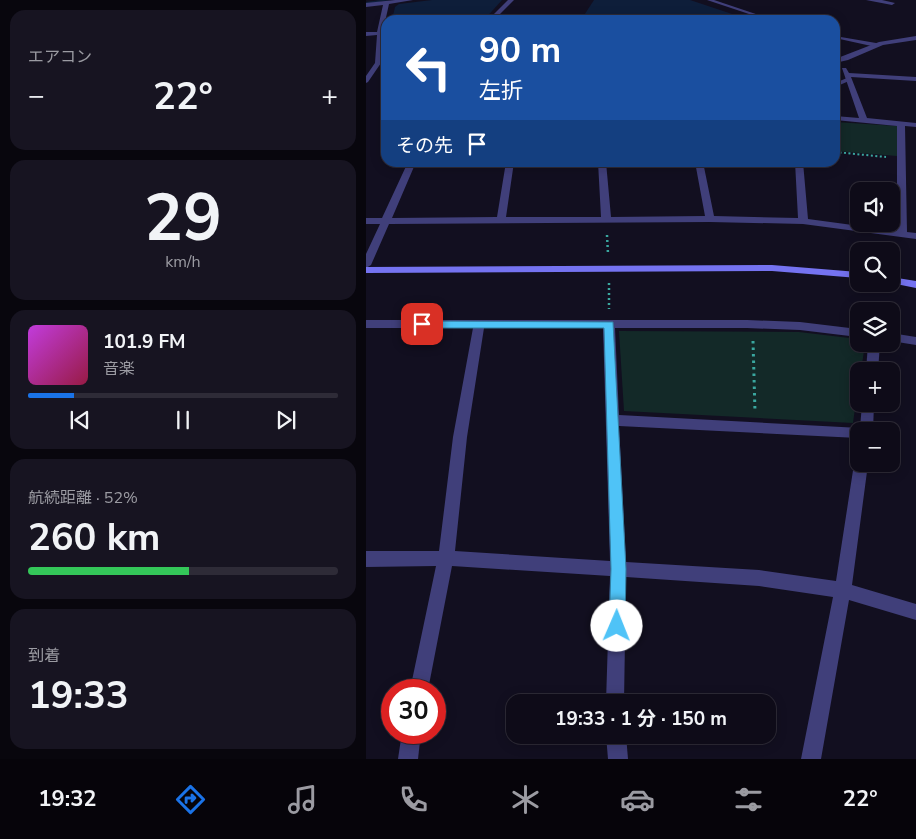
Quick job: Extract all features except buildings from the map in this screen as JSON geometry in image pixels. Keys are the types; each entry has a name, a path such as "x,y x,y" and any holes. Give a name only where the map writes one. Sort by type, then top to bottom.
{"street":[{"path":"366,6 410,0"},
{"path":"496,15 511,0"},
{"path":"869,0 892,2"},
{"path":"385,15 386,3"},
{"path":"366,34 381,33"},
{"path":"840,60 876,45 900,39 916,38"},
{"path":"366,81 378,63 381,45"},
{"path":"366,64 378,63"},
{"path":"840,65 864,120"},
{"path":"847,78 916,78"},
{"path":"840,118 916,125"},
{"path":"901,123 902,233"},
{"path":"366,265 410,167"},
{"path":"501,221 509,167"},
{"path":"602,167 606,220"},
{"path":"700,167 710,218"},
{"path":"799,167 803,221"},
{"path":"366,221 710,218 803,221 916,236"},
{"path":"366,270 772,268 850,274"},
{"path":"900,282 916,285"},
{"path":"366,324 752,324 800,326 850,332"},
{"path":"421,679 446,558 460,437 479,325"},
{"path":"610,325 618,569 615,694"},
{"path":"900,338 916,341"},
{"path":"614,420 850,433"},
{"path":"811,759 843,590 860,472"},
{"path":"366,559 446,558 759,578 843,590 916,612"},
{"path":"408,759 410,744"},
{"path":"617,744 618,759"}],"lane":[{"path":"709,0 756,15"},
{"path":"840,37 876,45"},
{"path":"840,82 847,78"}],"path":[{"path":"840,152 901,158"},
{"path":"606,220 610,325"},
{"path":"752,324 755,428"}],"green space":[{"path":"840,122 897,126 897,156 840,151"},
{"path":"619,331 799,332 850,338 850,352 864,352 862,362 850,362 850,412 854,412 853,422 850,423 624,411"}],"water":[{"path":"432,0 502,0 488,15 393,15 395,7 399,4"},
{"path":"594,0 690,0 735,15 584,15"}],"waterway":[{"path":"366,3 389,0"}],"route":[{"path":"422,324 610,325 618,569 617,626"}]}
